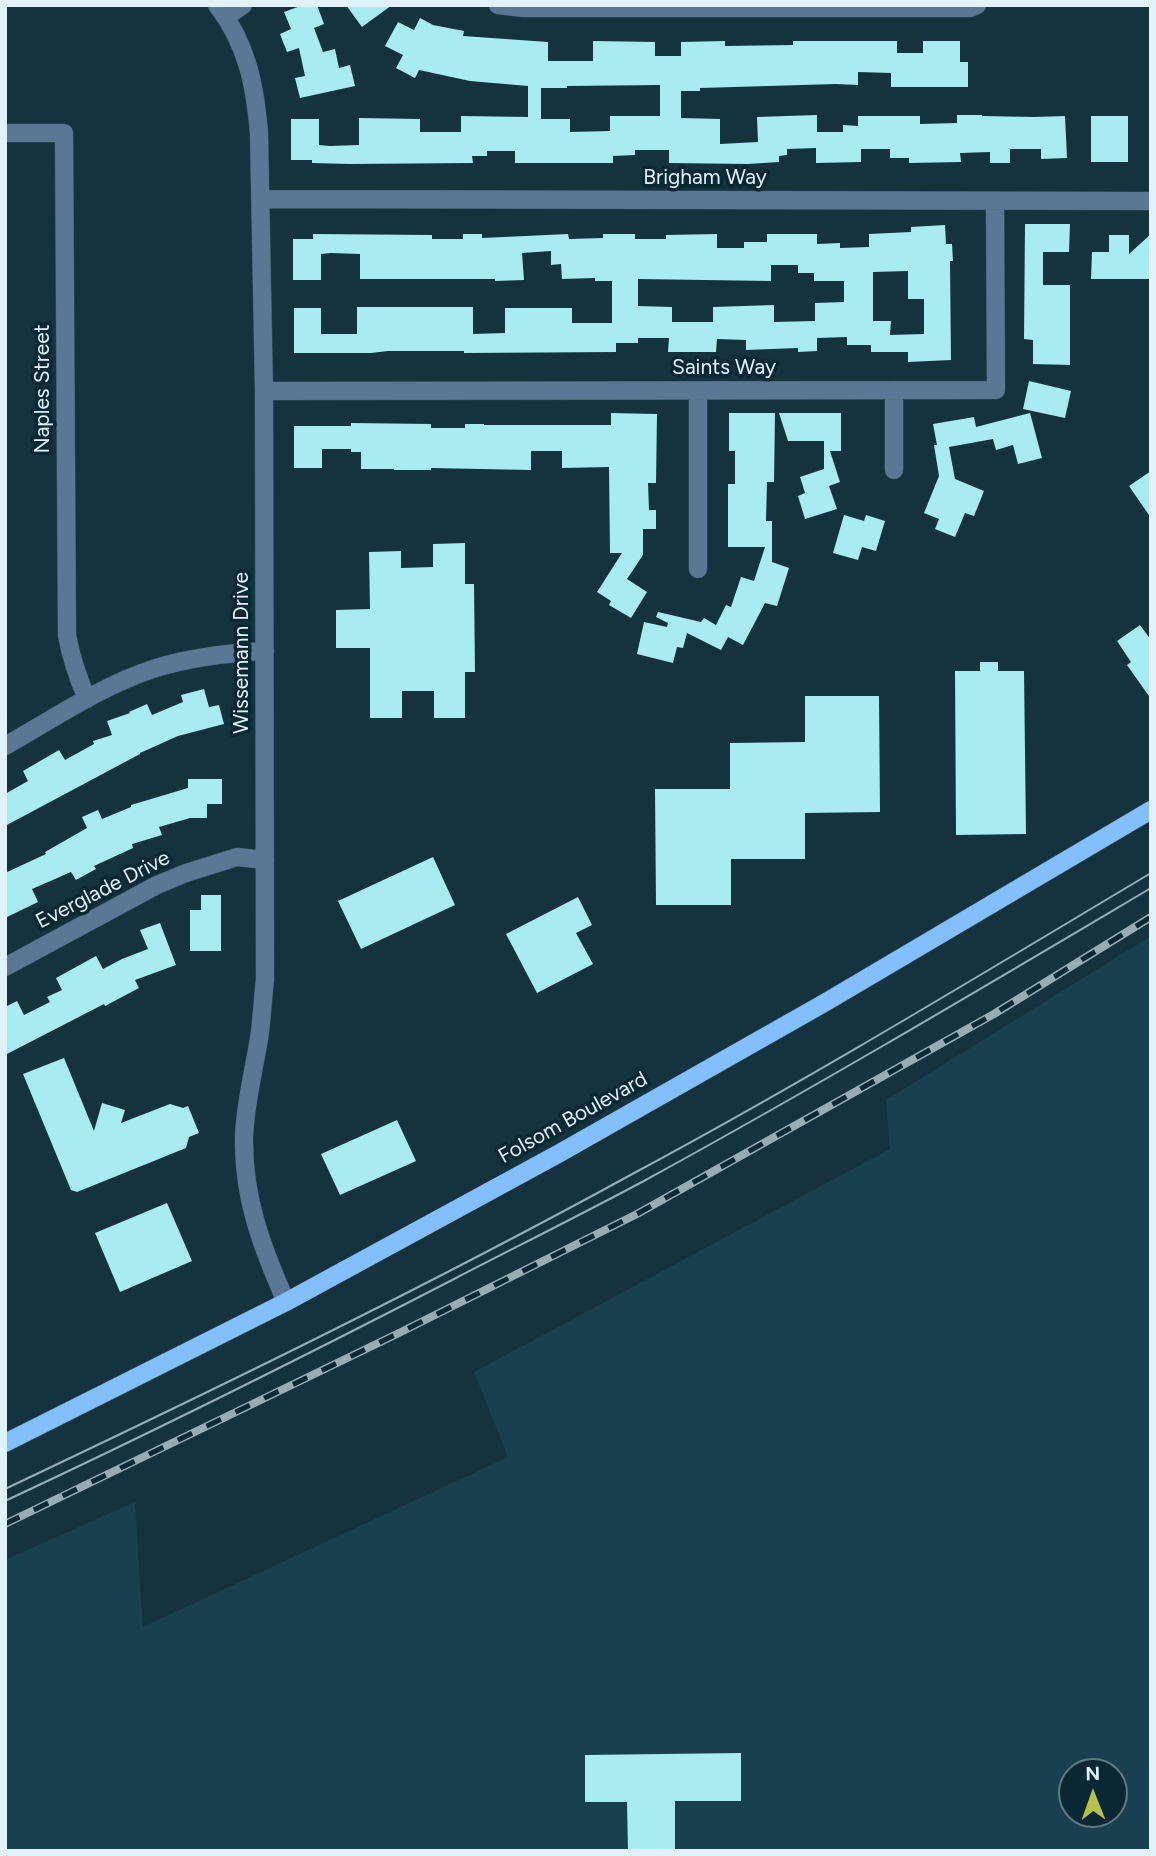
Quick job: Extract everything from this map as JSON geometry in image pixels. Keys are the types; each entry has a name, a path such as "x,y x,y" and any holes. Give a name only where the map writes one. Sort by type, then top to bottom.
{"main road":[{"name":"Folsom Boulevard","path":"5,1443 286,1302 558,1154 813,1010 1151,810"}],"street":[{"path":"221,11 243,5"},
{"path":"498,5 523,8 973,6"},
{"name":"Wissemann Drive","path":"221,11 236,36 250,69 257,99 259,133 264,391 265,979 260,1031 246,1112 245,1174 258,1235 286,1302"},
{"name":"Naples Street","path":"5,133 65,133 68,635 70,654 87,699"},
{"name":"Brigham Way","path":"260,199 1151,201"},
{"name":"Saints Way","path":"264,391 996,390 995,201"},
{"path":"894,390 894,470"},
{"path":"698,391 698,569"},
{"path":"5,746 120,682 194,658 265,651"},
{"name":"Everglade Drive","path":"5,967 158,885 186,873 237,857 265,860"}],"shaded area":[{"path":"1151,936 1151,1851 5,1851 5,1560 135,1502 143,1627 508,1457 474,1372 890,1149 886,1100"}],"building":[{"path":"303,5 317,5 324,24 314,28 323,52 335,49 339,68 350,65 355,86 300,98 295,78 305,76 299,48 287,52 280,34 291,29 284,12"},
{"path":"346,5 392,5 362,27"},
{"path":"420,18 433,25 464,31 463,36 548,42 548,61 593,61 593,41 655,42 655,56 681,56 681,42 725,41 725,46 793,45 793,41 897,41 897,53 923,53 923,41 960,41 960,62 968,62 968,87 891,87 891,73 858,72 858,85 700,88 700,91 681,91 681,118 720,119 720,144 758,142 757,117 817,115 817,132 843,132 843,125 858,126 858,116 920,116 920,124 957,123 957,115 1065,116 1067,158 1041,159 1041,149 1010,149 1010,163 990,163 990,152 960,153 961,162 909,163 909,158 890,158 890,149 861,149 861,162 816,163 816,148 787,149 787,155 779,156 779,162 748,164 669,163 669,150 635,150 635,155 613,156 613,163 515,163 515,151 487,151 487,156 472,156 473,163 349,164 291,160 291,119 319,119 319,145 330,146 359,145 359,118 420,119 420,132 461,132 461,116 528,117 528,86 470,81 419,70 415,78 396,68 403,55 385,46 398,22 414,30","holes":["660,85 660,116 610,116 610,131 570,132 570,119 541,119 541,88"]},
{"path":"1091,116 1128,116 1128,162 1091,162"},
{"path":"1025,224 1070,224 1069,252 1043,252 1043,285 1070,285 1070,365 1033,364 1033,340 1024,339"},
{"path":"945,225 946,244 952,244 951,360 908,362 908,352 871,352 871,345 847,345 847,337 817,338 817,351 798,352 798,348 746,350 746,340 717,339 716,352 668,352 669,338 638,338 638,343 616,343 616,352 294,353 294,308 321,308 321,334 357,334 357,307 473,307 473,334 505,333 505,308 572,308 572,323 612,323 612,281 595,281 595,278 562,279 561,264 551,265 551,251 522,253 524,280 360,279 360,254 331,253 321,254 321,280 293,280 293,239 313,239 313,234 432,235 432,239 463,239 463,234 482,234 482,238 568,234 569,239 603,238 603,234 635,234 635,239 666,239 666,235 717,234 717,248 744,248 744,242 767,242 767,234 817,234 817,244 840,243 840,248 869,247 869,234 911,232 911,227","holes":["771,265 798,265 798,273 814,273 814,281 844,281 844,302 815,303 815,321 774,322 774,305 713,307 713,322 672,322 672,307 638,306 638,279 771,281","908,271 908,299 924,299 924,334 890,335 891,321 873,321 873,272"]},
{"path":"1151,234 1151,279 1091,279 1092,252 1109,252 1109,235 1129,235 1129,254"},
{"path":"1029,381 1071,391 1065,418 1023,409"},
{"path":"611,413 657,414 656,483 648,483 649,510 656,510 656,529 643,529 643,555 627,579 647,592 631,618 609,605 611,601 597,592 622,553 610,553 609,467 562,468 562,451 531,451 531,470 361,469 361,452 351,452 351,449 322,449 322,468 294,468 294,426 351,426 351,423 431,424 431,428 465,428 465,424 611,425"},
{"path":"729,413 775,413 774,482 767,482 766,521 772,521 772,562 789,568 777,606 765,603 743,645 728,637 721,650 687,633 683,648 677,647 673,663 637,654 644,622 667,627 668,623 656,617 658,612 701,622 704,618 716,625 726,605 731,607 741,577 754,581 765,547 728,547 728,484 735,484 735,451 729,451"},
{"path":"779,413 841,413 841,451 830,451 840,482 829,486 837,509 805,519 798,496 805,493 800,477 824,469 824,441 788,441"},
{"path":"1030,413 1042,458 1018,464 1013,445 996,450 993,439 949,447 955,479 984,491 974,516 965,513 955,537 935,529 939,519 924,513 939,476 933,424 974,417 976,427"},
{"path":"1151,471 1151,518 1129,486"},
{"path":"844,515 864,521 866,515 885,521 876,551 862,547 858,560 833,553"},
{"path":"465,543 465,584 474,584 475,672 465,672 465,718 434,718 434,691 402,691 402,718 370,718 370,648 336,648 336,610 370,609 369,552 401,551 401,568 433,567 433,544"},
{"path":"1140,625 1151,640 1151,699 1127,665 1131,662 1117,641"},
{"path":"980,662 998,662 998,671 1024,671 1026,834 956,835 955,671 980,671"},
{"path":"204,689 209,707 219,705 224,724 178,736 140,753 5,826 5,794 28,781 23,771 59,750 65,760 94,744 93,741 112,735 107,721 147,704 152,715 183,702 181,695"},
{"path":"805,696 879,696 880,812 805,813 805,859 731,859 731,905 656,905 655,789 730,789 730,743 805,742"},
{"path":"188,779 222,779 222,804 207,804 207,818 190,818 159,827 162,835 132,844 133,848 94,866 96,869 76,880 71,872 32,889 38,902 5,918 5,873 46,854 45,852 87,828 82,817 98,810 102,819 131,805 188,788"},
{"path":"433,857 455,905 361,949 338,901"},
{"path":"201,895 221,895 221,951 190,951 190,910 201,910"},
{"path":"578,897 592,925 576,933 593,964 537,993 506,934"},
{"path":"160,923 176,965 135,980 139,988 5,1055 5,1007 17,1001 24,1015 50,1002 47,997 62,990 56,978 96,956 103,969 148,949 140,930"},
{"path":"64,1058 94,1131 102,1103 125,1110 121,1123 170,1104 183,1108 188,1106 199,1133 189,1137 186,1148 77,1192 71,1190 23,1074"},
{"path":"397,1120 416,1161 340,1195 321,1154"},
{"path":"167,1203 192,1261 120,1292 95,1233"},
{"path":"741,1753 741,1801 675,1801 675,1851 628,1851 627,1802 585,1802 585,1755"}],"tram line":[{"path":"5,1489 323,1335 558,1214 831,1063 1151,873"},
{"path":"5,1501 288,1364 642,1182 834,1074 1151,888"}],"railway":[{"path":"5,1524 637,1214 994,1014 1151,917"}]}
